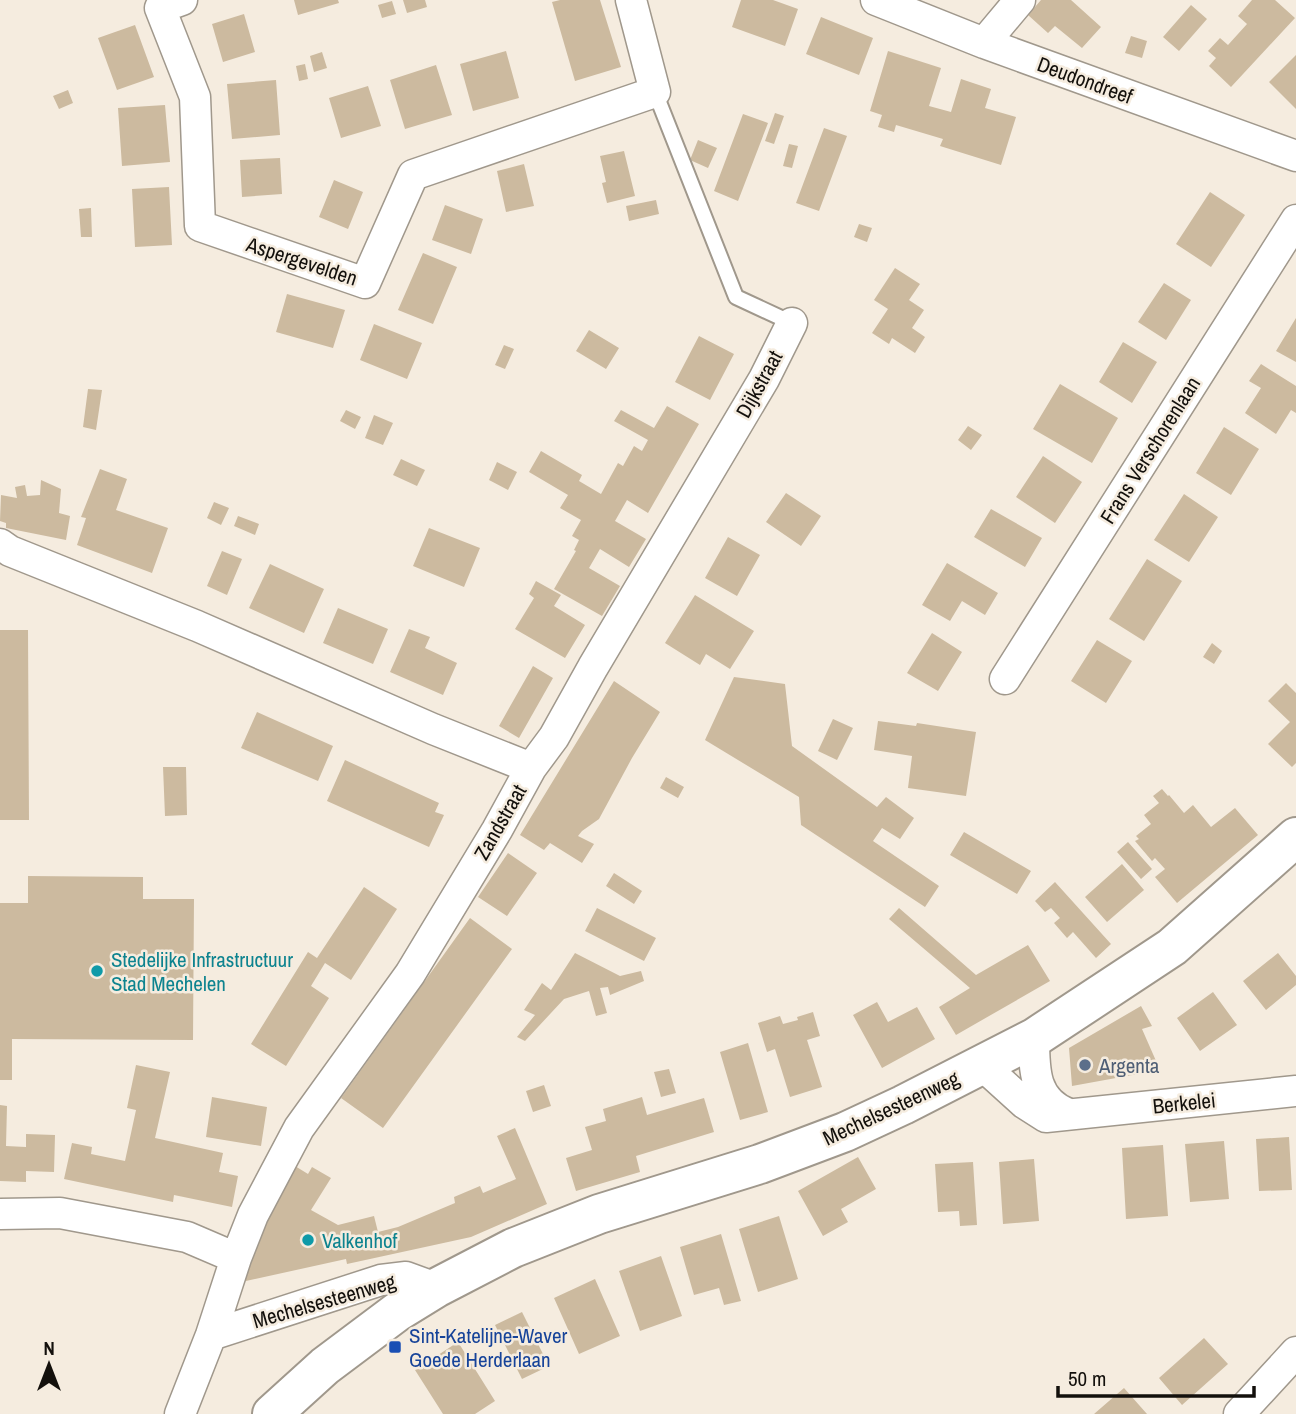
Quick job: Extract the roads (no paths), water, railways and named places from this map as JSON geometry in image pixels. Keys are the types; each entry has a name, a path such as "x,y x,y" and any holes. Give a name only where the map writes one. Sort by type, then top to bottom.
{"main road":[{"name":"Mechelsesteenweg","path":"272,1414 325,1366 397,1312 436,1288 513,1248 599,1214 760,1164 845,1132 1034,1038 1172,947 1296,837"}],"street":[{"name":"Aspergevelden","path":"182,0 160,8 195,97 200,226 365,283 413,175 655,92"},
{"name":"Dijkstraat","path":"631,0 655,92"},
{"name":"Deudondreef","path":"876,0 984,43 1296,156"},
{"path":"984,43 1020,0"},
{"name":"Frans Verschorenlaan","path":"1005,679 1296,220"},
{"name":"Dijkstraat","path":"531,768 554,737 764,379 792,323"},
{"name":"Zandstraat","path":"0,544 10,551 197,626 433,729 531,768 410,974 299,1128 253,1215 180,1414"},
{"path":"1034,1038 1034,1068 1040,1091 1056,1109 1072,1115"},
{"name":"Berkelei","path":"982,1065 1024,1102 1046,1117 1296,1091"},
{"path":"0,1214 60,1213 85,1217 187,1237 236,1258"},
{"name":"Mechelsesteenweg","path":"211,1335 381,1280 405,1277 436,1288"},
{"path":"1239,1414 1296,1352"}],"lane":[{"name":"Dijkstraat","path":"655,92 736,298 792,323"}],"place":[{"name":"Stedelijke Infrastructuur Stad Mechelen","path":"97,971"},
{"name":"Argenta","path":"1085,1065"},
{"name":"Valkenhof","path":"308,1240"},
{"name":"Sint-Katelijne-Waver Goede Herderlaan","path":"395,1347"}]}
